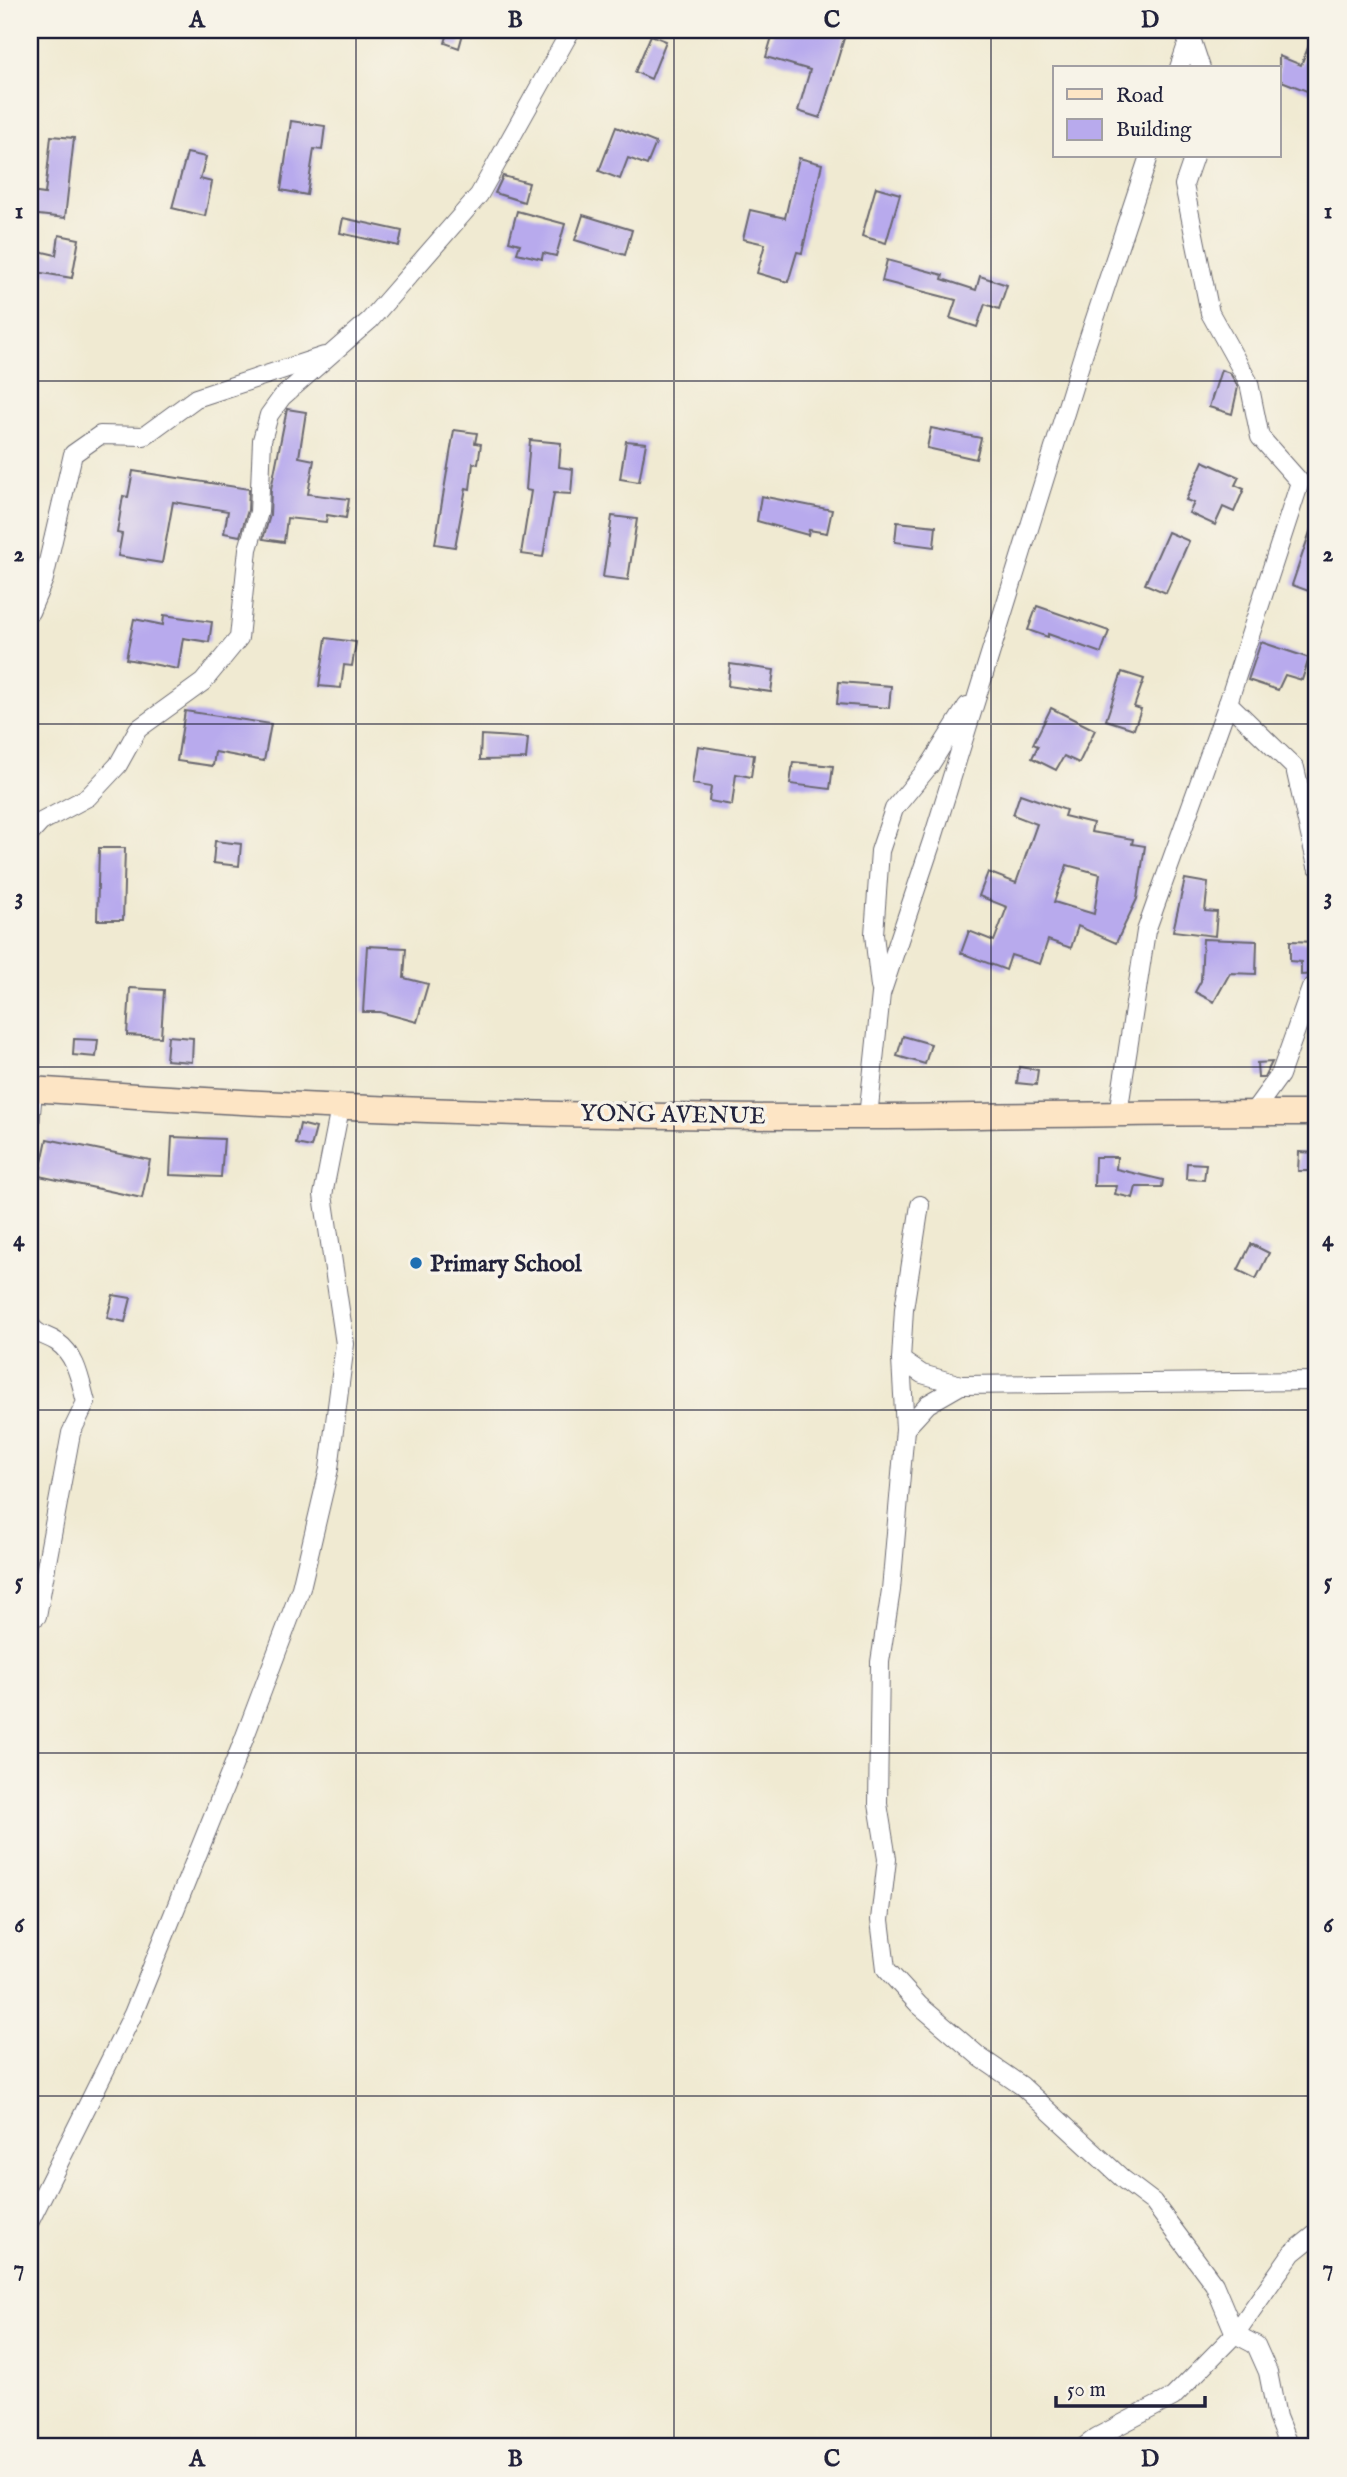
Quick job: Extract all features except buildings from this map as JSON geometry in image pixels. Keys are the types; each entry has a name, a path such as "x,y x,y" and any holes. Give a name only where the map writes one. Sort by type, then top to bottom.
{"street":[{"path":"30,834 41,822 88,796 118,765 138,729 203,681 239,638 248,549 259,512 262,440 269,415 282,397 370,320 479,195 571,30"},
{"path":"1180,66 1191,33"},
{"path":"1191,33 1200,66"},
{"path":"868,1117 881,994 932,841 1083,355 1148,158"},
{"path":"1118,1114 1146,932 1228,704 1300,482 1260,437 1250,383 1210,313 1184,185 1193,158"},
{"path":"30,612 44,579 73,454 100,435 144,436 196,398 331,354"},
{"path":"881,994 874,934 880,851 894,809 930,765 979,685"},
{"path":"1228,704 1295,768 1317,866"},
{"path":"1253,1112 1280,1075 1311,988 1317,985"},
{"path":"30,1126 31,1089"},
{"name":"YONG AVENUE","path":"31,1089 340,1108 868,1117 1317,1113"},
{"path":"30,2221 133,2014 244,1739 301,1588 328,1469 345,1344 323,1195 340,1108"},
{"path":"920,1205 904,1309 901,1360 905,1429 891,1590 880,1662 878,1804 887,1859 880,1920 886,1969 919,2005 981,2059 1022,2086 1124,2180 1153,2202 1214,2284 1235,2333 1256,2345 1268,2372 1277,2417 1289,2447"},
{"path":"30,1324 34,1332 57,1342 75,1362 86,1402 71,1433 37,1616"},
{"path":"901,1360 922,1374 961,1384 1317,1381"},
{"path":"905,1429 928,1404 961,1384"},
{"path":"1084,2447 1097,2437 1173,2397 1235,2333 1282,2265 1317,2233"}],"place":[{"name":"Primary School","path":"416,1263"}]}
